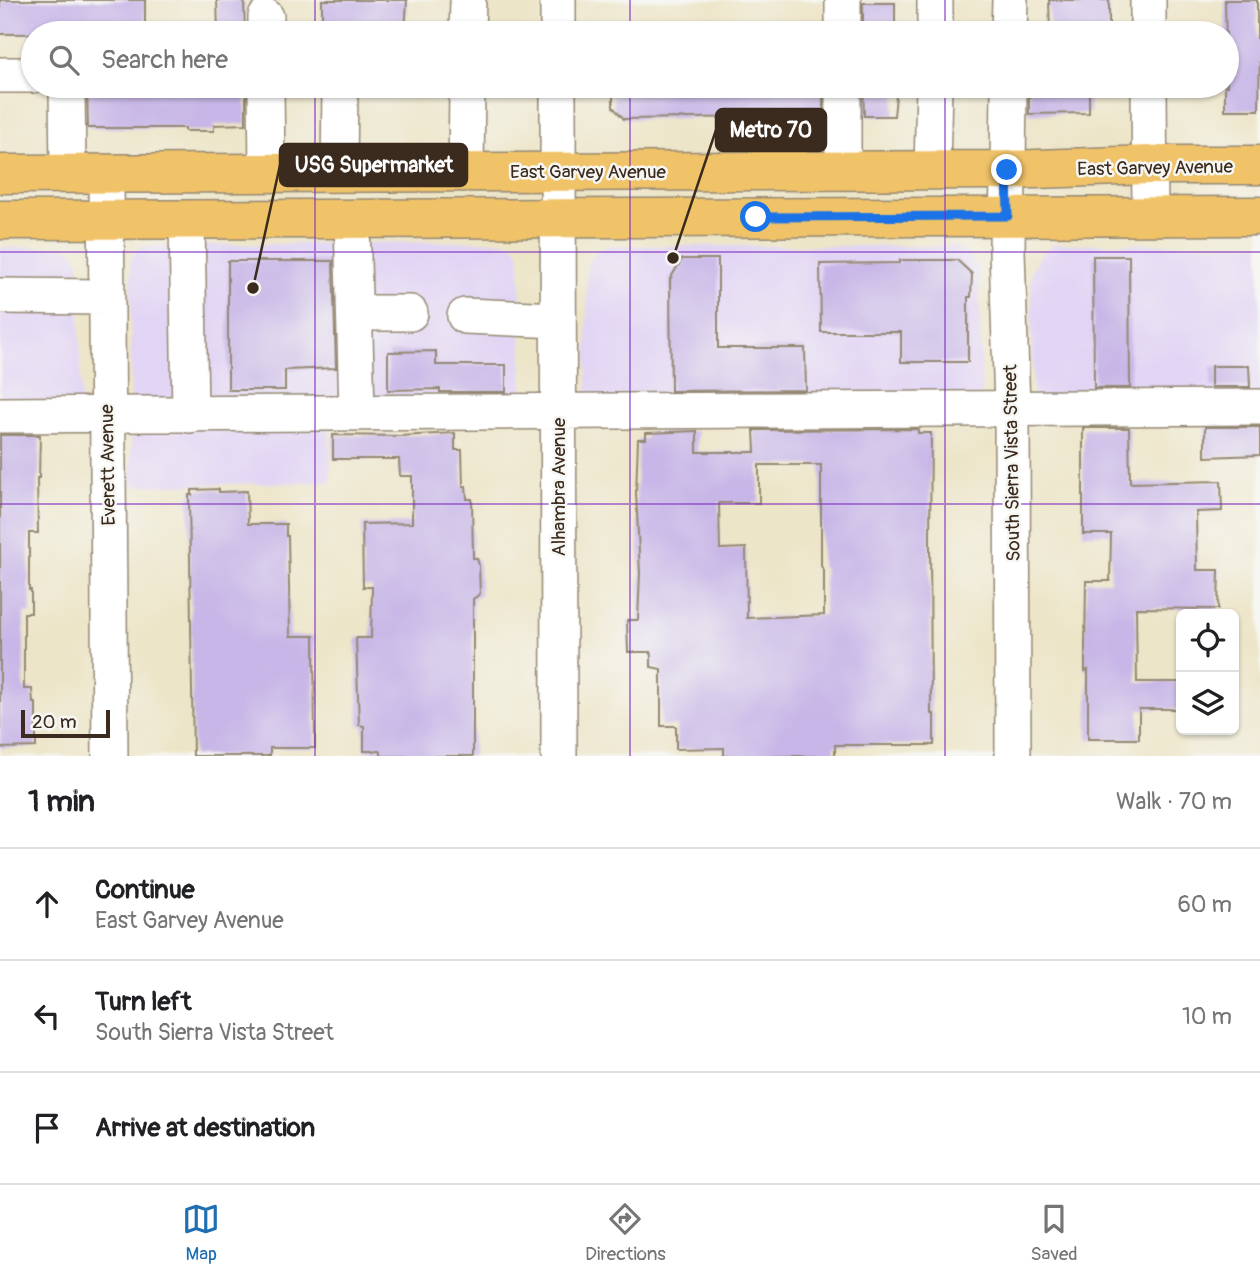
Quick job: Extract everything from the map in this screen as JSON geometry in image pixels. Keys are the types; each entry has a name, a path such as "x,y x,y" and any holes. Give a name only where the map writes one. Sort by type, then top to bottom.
{"main road":[{"name":"East Garvey Avenue","path":"0,174 1007,170 1149,165 1260,165"},
{"path":"0,220 1260,215"}],"street":[{"path":"467,21 468,0"},
{"path":"558,0 558,21"},
{"path":"843,0 843,21"},
{"path":"935,0 935,21"},
{"path":"1009,21 1010,0"},
{"path":"1147,0 1148,21"},
{"path":"0,75 21,75"},
{"path":"67,98 68,174"},
{"path":"267,98 267,173"},
{"path":"339,173 340,98"},
{"path":"466,172 467,98"},
{"name":"Alhambra Avenue","path":"558,98 559,756"},
{"path":"843,98 843,170"},
{"path":"932,170 934,98"},
{"name":"South Sierra Vista Street","path":"1009,98 1007,170 1012,408 1013,756"},
{"path":"1149,98 1150,215"},
{"name":"Everett Avenue","path":"106,174 110,756"},
{"path":"352,219 357,413"},
{"path":"187,220 190,415"},
{"path":"0,296 106,297"},
{"path":"355,313 410,313"},
{"path":"465,316 558,320"},
{"path":"0,415 1260,407"}],"shaded area":[{"path":"503,241 516,246 520,256 523,419 329,419 331,482 131,486 131,259 137,250 144,246"},
{"path":"1054,244 1260,244 1260,400 1033,400 1031,271 1040,256"},
{"path":"607,246 955,246 969,256 979,270 982,402 587,398 587,266 595,252"},
{"path":"66,247 73,250 79,261 81,403 0,403 0,248"}],"building":[{"path":"0,0 145,0 145,21 21,21 21,34 0,34"},
{"path":"217,0 244,0 245,21 218,21"},
{"path":"322,0 407,0 406,21 322,21"},
{"path":"1049,0 1109,0 1109,21 1050,21"},
{"path":"1225,0 1257,0 1257,38 1260,38 1259,110 1225,110 1225,98 1239,98 1239,21 1225,21"},
{"path":"863,3 895,3 895,21 863,21"},
{"path":"87,98 246,98 246,124 214,125 214,131 185,131 185,128 88,128"},
{"path":"613,98 823,98 823,116 624,119 613,107"},
{"path":"863,98 896,98 894,116 864,116"},
{"path":"1029,98 1089,98 1089,113 1029,114"},
{"path":"1093,256 1129,256 1130,388 1094,388"},
{"path":"682,259 718,259 718,348 805,348 806,390 671,391 670,279"},
{"path":"900,260 957,260 972,274 971,297 968,297 968,362 901,362 901,332 821,332 820,264 900,263"},
{"path":"228,261 333,261 336,368 285,370 285,390 228,390"},
{"path":"436,351 436,365 506,365 506,392 388,390 388,352"},
{"path":"1211,366 1249,366 1250,387 1211,387"},
{"path":"1205,427 1260,427 1260,455 1205,457"},
{"path":"1083,428 1129,428 1130,483 1221,481 1222,511 1196,512 1197,570 1219,570 1218,609 1136,608 1137,682 1176,682 1176,709 1139,709 1139,739 1088,739 1088,670 1085,671 1086,581 1110,581 1111,534 1083,534"},
{"path":"918,429 918,433 931,433 931,714 934,714 934,745 835,745 835,756 724,756 724,748 676,749 676,726 661,726 661,669 651,667 651,652 628,652 627,620 638,620 638,439 646,439 646,433 697,431 697,452 755,452 754,430","holes":["759,465 821,465 824,615 747,618 746,548 720,549 719,503 759,503"]},
{"path":"455,433 455,450 462,450 463,486 466,486 467,499 472,499 473,558 477,558 479,566 480,594 473,599 473,756 381,756 381,751 364,751 364,726 359,725 356,638 371,638 372,587 363,587 362,524 412,523 412,476 400,476 399,459 333,459 333,435"},
{"path":"0,435 40,435 37,478 38,533 29,533 31,613 24,613 24,689 32,689 33,703 36,703 36,747 0,748"},
{"path":"219,489 219,492 247,491 248,524 286,524 290,636 314,636 315,748 270,748 270,756 193,756 189,495 192,495 192,490"}],"place":[{"name":"Metro 70","path":"673,258"},
{"name":"USG Supermarket","path":"253,288"}],"route":[{"path":"756,217 1008,216 1007,170"}]}
